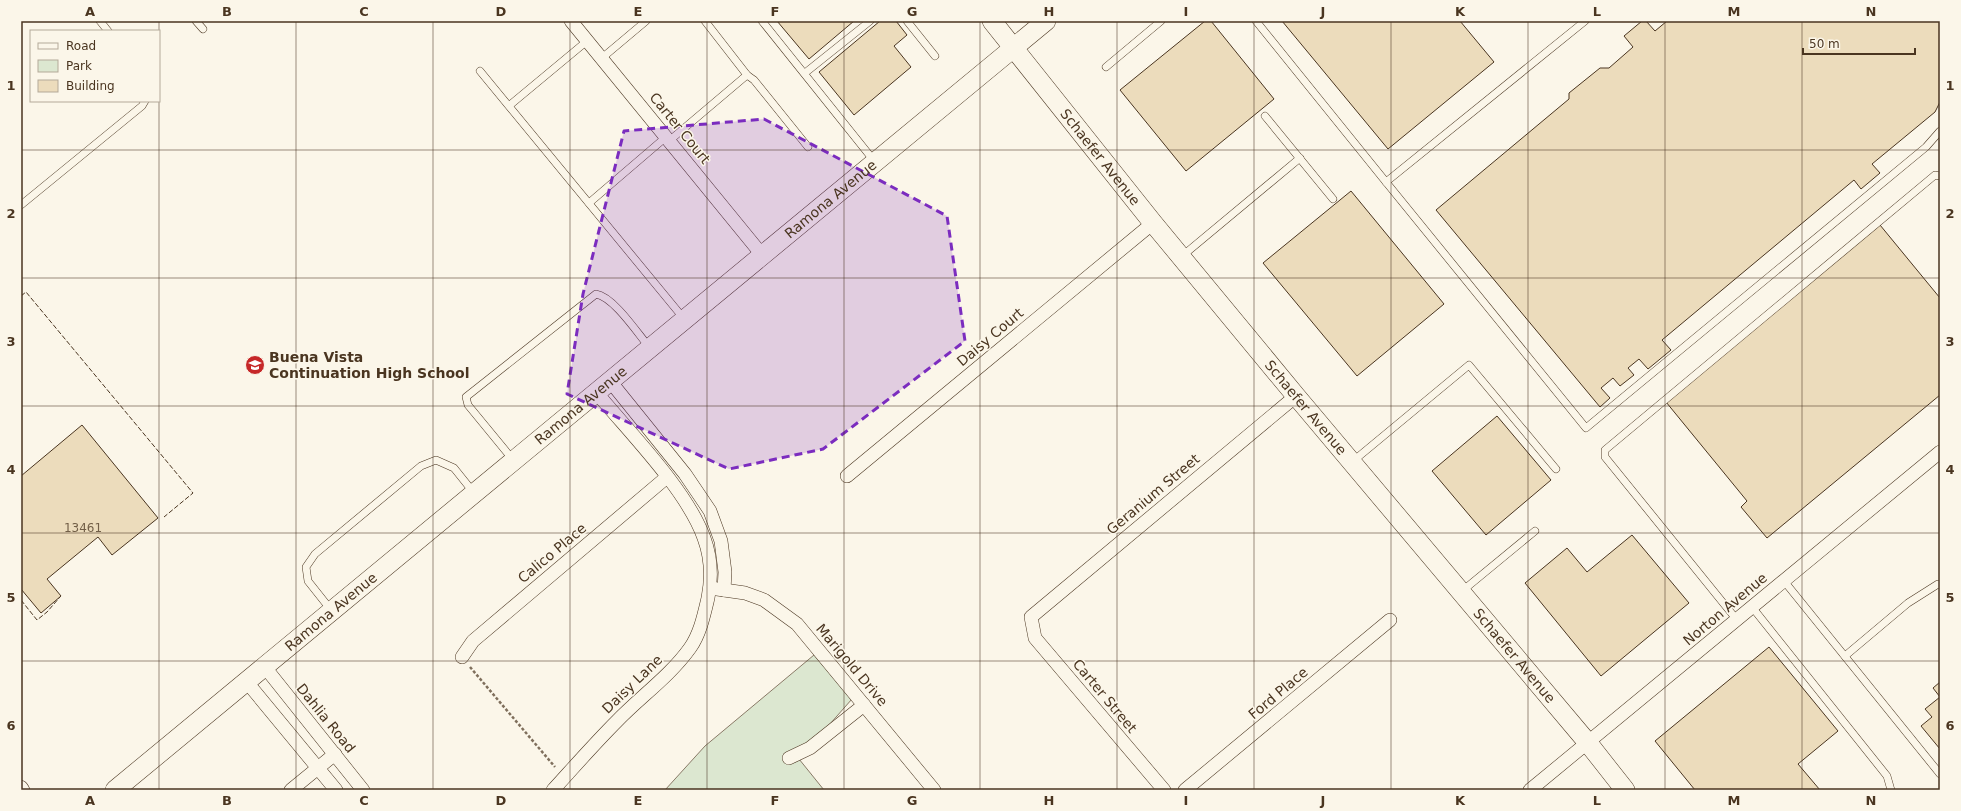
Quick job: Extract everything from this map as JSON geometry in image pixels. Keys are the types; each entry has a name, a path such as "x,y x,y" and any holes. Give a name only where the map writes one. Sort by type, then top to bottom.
{"main road":[{"name":"Schaefer Avenue","path":"992,21 1153,223 1296,396 1588,743 1625,790"},
{"name":"Ramona Avenue","path":"115,790 1046,21"}],"street":[{"name":"Carter Court","path":"571,21 763,256"},
{"name":"Daisy Court","path":"847,476 1153,223"},
{"path":"603,387 687,506 704,538 710,565 710,588"},
{"path":"603,387 685,474 710,511 721,541 725,572 724,590"},
{"name":"Geranium Street","path":"1031,617 1296,396"},
{"name":"Norton Avenue","path":"1530,790 1940,452"},
{"name":"Calico Place","path":"462,658 472,641 667,477"},
{"name":"Marigold Drive","path":"710,588 745,593 764,600 797,624 934,790"},
{"name":"Daisy Lane","path":"553,790 617,720 672,669 690,648 703,620 710,588"},
{"name":"Carter Street","path":"1031,617 1035,638 1164,790"},
{"name":"Ford Place","path":"1185,790 1390,620"},
{"name":"Dahlia Road","path":"264,666 363,790"},
{"path":"246,681 336,790"},
{"path":"789,758 810,748 864,705"},
{"path":"292,790 335,754"}],"lane":[{"path":"100,21 107,30"},
{"path":"196,21 203,29"},
{"path":"602,58 646,21"},
{"path":"705,21 747,76 754,80 808,147"},
{"path":"762,21 875,162"},
{"path":"805,73 870,21"},
{"path":"907,21 935,56"},
{"path":"1106,67 1161,21"},
{"path":"1256,21 1586,428 1926,147 1940,131"},
{"path":"1386,182 1585,21"},
{"path":"510,105 587,41"},
{"path":"480,71 510,105 685,320"},
{"path":"589,203 747,76"},
{"path":"21,205 142,106 144,102"},
{"path":"1266,116 1333,200"},
{"path":"1181,257 1300,158"},
{"path":"1737,620 1605,457 1605,450 1935,175 1940,176"},
{"path":"514,461 468,405 466,397 596,294 603,296 619,311 651,348"},
{"path":"1352,462 1469,365 1556,469"},
{"path":"332,611 308,581 306,567 315,554 421,466 436,460 454,468 474,493"},
{"path":"1461,593 1535,531"},
{"path":"1784,581 1940,774"},
{"path":"1845,656 1908,603 1938,584 1940,585"},
{"path":"1752,607 1887,776 1891,790"}],"path":[{"path":"462,658 564,778"}],"highlighted area":[{"path":"764,119 947,216 965,341 823,449 729,469 567,394 583,294 624,131"}],"green space":[{"path":"814,655 852,699 799,759 824,790 665,790 705,746"}],"building":[{"path":"777,21 854,21 809,59"},
{"path":"880,21 896,21 907,35 894,46 911,67 854,115 819,72"},
{"path":"1205,21 1211,21 1274,99 1186,171 1120,90"},
{"path":"1282,21 1460,21 1494,62 1388,149"},
{"path":"1642,21 1646,21 1655,31 1667,21 1940,21 1940,102 1935,112 1872,164 1880,173 1861,189 1854,180 1662,340 1671,350 1648,369 1639,359 1628,368 1634,375 1620,386 1613,378 1601,388 1610,398 1600,407 1436,210 1569,99 1569,93 1600,68 1609,68 1633,47 1624,36"},
{"path":"1351,191 1444,304 1357,376 1263,263"},
{"path":"1880,225 1940,298 1940,395 1767,538 1741,507 1747,501 1666,402"},
{"path":"1497,416 1551,480 1486,535 1432,471"},
{"path":"82,425 158,518 112,555 98,537 47,579 61,596 41,613 21,589 21,476"},
{"path":"1632,535 1689,603 1601,676 1525,583 1567,548 1587,572"},
{"path":"1769,647 1838,731 1798,764 1820,790 1695,790 1655,741"},
{"path":"1940,682 1940,697 1933,688"},
{"path":"1940,697 1940,749 1921,726 1932,717 1925,709"}],"fence":[{"path":"21,296 26,292 193,493 164,517"},
{"path":"21,600 37,620 47,612 60,597"}],"place":[{"name":"Buena Vista Continuation High School","path":"255,365"}]}
